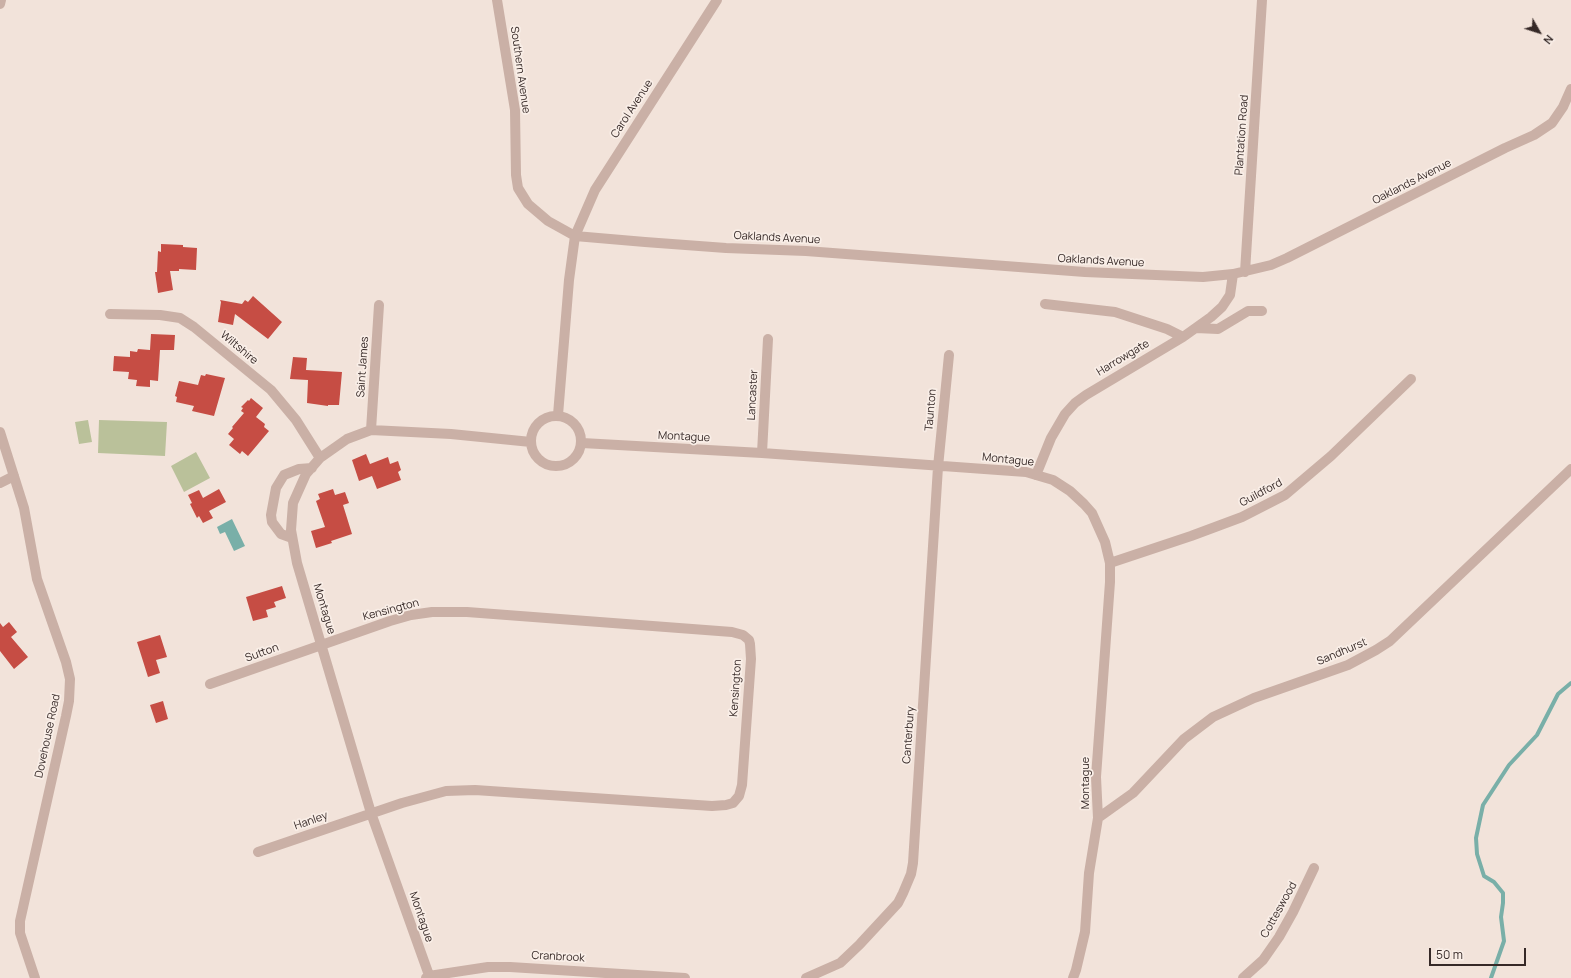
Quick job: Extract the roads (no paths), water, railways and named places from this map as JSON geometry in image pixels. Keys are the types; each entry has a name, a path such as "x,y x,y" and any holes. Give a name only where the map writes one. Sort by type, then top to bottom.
{"street":[{"path":"0,4 1,0"},
{"name":"Southern Avenue","path":"498,0 515,110 516,175 518,188 528,204 548,221 575,236"},
{"name":"Carol Avenue","path":"558,415 569,280 575,236 594,190 716,0"},
{"name":"Plantation Road","path":"1246,272 1262,0"},
{"name":"Oaklands Avenue","path":"575,236 719,248 814,252 1085,272 1203,277 1233,274 1271,265 1303,251 1505,148 1534,135 1552,123 1563,107 1571,89"},
{"name":"Harrowgate","path":"1036,475 1051,438 1065,414 1075,403 1086,394 1183,337 1211,317 1226,302 1231,289 1233,274"},
{"path":"1045,304 1115,312 1167,329 1183,337"},
{"name":"Saint James","path":"371,430 379,305"},
{"path":"1196,328 1218,329 1248,311 1262,311"},
{"name":"Wiltshire","path":"110,314 160,315 180,318 194,327 271,390 296,420 320,458"},
{"name":"Lancaster","path":"762,453 768,339"},
{"name":"Taunton","path":"938,467 948,354"},
{"name":"Guildford","path":"1110,563 1242,517 1285,495 1326,460 1411,379"},
{"path":"558,415 573,421 578,427 582,443 580,451 569,463 561,466 552,466 544,463 538,458 533,451 531,442 532,434 536,426 542,420 550,416 558,415"},
{"name":"Montague","path":"428,977 372,813 297,563 292,538 291,517 293,503 301,484 320,458 347,439 371,430 451,434 531,442"},
{"name":"Dovehouse Road","path":"0,432 24,508 37,579 67,666 70,679 68,709 19,927 35,978"},
{"name":"Montague","path":"582,443 762,453 938,467 1026,472 1053,480 1070,491 1092,513 1105,542 1110,563 1096,777 1098,818 1089,873 1085,932 1073,978"},
{"name":"Canterbury","path":"806,978 840,963 886,917 904,893 911,874 913,863 938,467"},
{"path":"292,538 281,534 272,522 271,515 276,488 284,476 299,469 312,468"},
{"name":"Sandhurst","path":"1098,818 1133,793 1184,739 1213,717 1254,698 1348,665 1390,641 1571,469"},
{"path":"0,483 14,476"},
{"name":"Kensington","path":"322,644 411,615 439,612 467,612 732,632 743,635 749,640 751,659 742,785 739,796 733,803 726,806 712,806 476,790 446,791 372,813"},
{"name":"Sutton","path":"210,684 322,644"},
{"name":"Hanley","path":"258,852 372,813"},
{"name":"Cotteswood","path":"1244,978 1263,960 1279,937 1314,868"},
{"name":"Cranbrook","path":"428,977 488,967 510,967 685,978"}],"water":[{"path":"232,519 245,546 234,551 225,532 220,534 217,527"}],"waterway":[{"path":"1491,978 1504,941 1501,917 1503,893 1494,882 1484,876 1477,854 1476,838 1483,805 1509,765 1537,735 1558,694 1571,683"}]}
